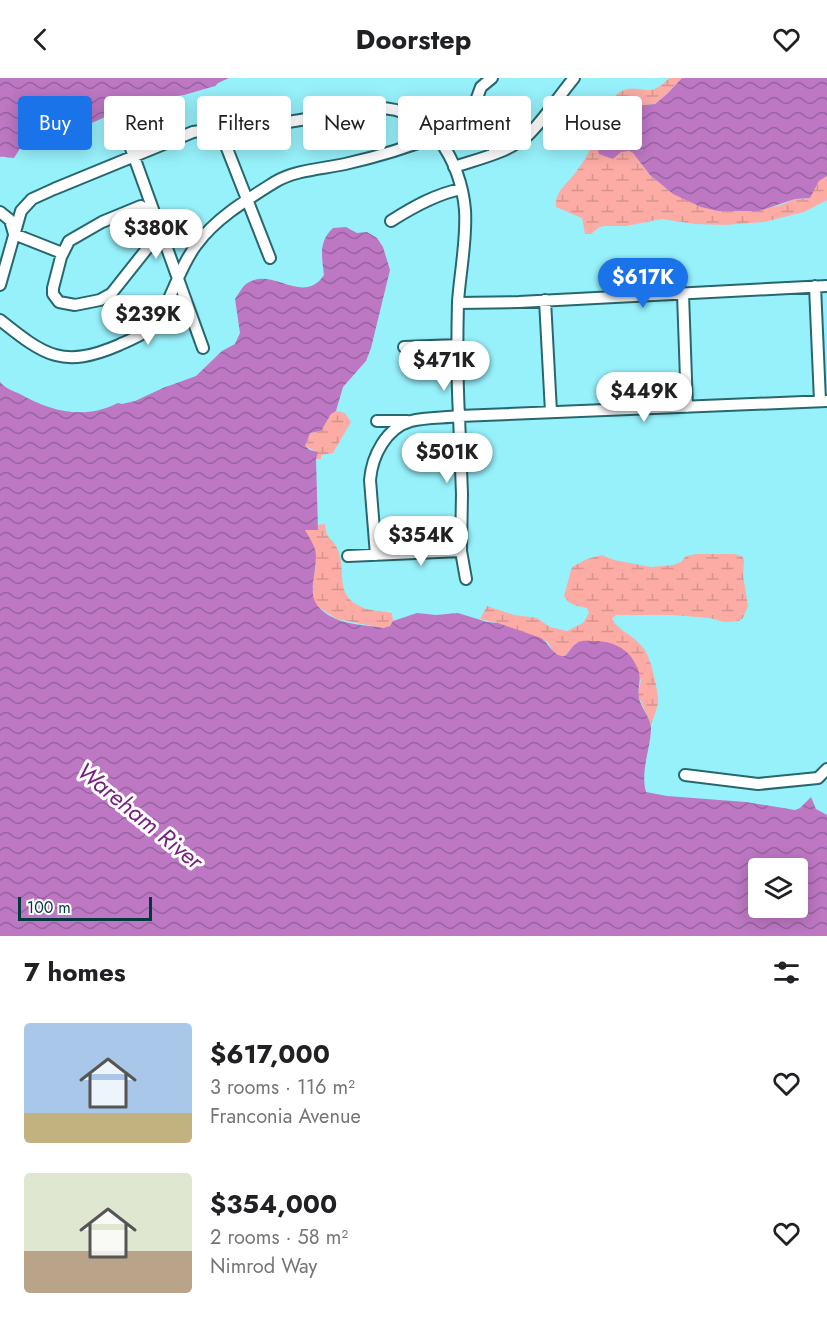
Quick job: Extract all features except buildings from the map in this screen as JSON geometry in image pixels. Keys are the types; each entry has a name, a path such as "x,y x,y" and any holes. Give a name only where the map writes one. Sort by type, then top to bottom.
{"street":[{"path":"492,78 479,90 477,98 495,153"},
{"path":"454,167 515,144 528,134 574,78"},
{"path":"291,122 385,108 398,112"},
{"path":"0,285 21,211 32,200 133,156 197,133"},
{"path":"0,320 25,339 57,356 68,358 107,350 149,329 159,317 188,256 204,235 246,201 286,176 367,159 398,149"},
{"path":"131,150 203,348"},
{"path":"227,150 270,258"},
{"path":"444,150 454,167 461,189 465,216 458,303 458,345 462,494 461,551 466,579"},
{"path":"391,221 416,205 449,191 461,189"},
{"path":"141,206 156,219 157,236 118,286 107,297 100,300 70,305 58,300 53,294 52,288 62,253 74,237 102,222 141,206"},
{"path":"0,212 10,220 14,234"},
{"path":"14,234 62,253"},
{"path":"458,303 682,294 827,285"},
{"path":"377,421 824,401 815,286"},
{"path":"682,294 687,406"},
{"path":"545,300 551,412"},
{"path":"404,347 458,345"},
{"path":"376,555 370,486 371,468 376,453 384,442 397,428 412,421"},
{"path":"348,556 461,551"},
{"path":"685,775 758,784 818,778 827,769"}],"green space":[{"path":"669,78 682,78 655,104 642,105 642,96 615,96 629,89 650,90 662,85"},
{"path":"589,150 629,151 650,175 673,194 718,211 779,206 795,199 810,198 819,181 827,176 827,200 804,212 764,222 724,225 662,219 626,226 603,226 591,234 585,234 582,218 556,207 556,202 559,192"},
{"path":"336,411 345,413 351,422 333,453 321,455 321,459 316,459 317,452 305,446 310,433 321,431 331,414"},
{"path":"325,524 327,533 340,557 344,590 348,597 364,608 392,613 393,621 390,626 383,628 337,619 315,605 312,597 316,554 305,530 318,530 318,525"},
{"path":"696,554 742,556 748,606 743,618 739,621 724,622 710,618 672,615 616,615 612,619 639,643 648,656 658,698 651,725 638,695 641,680 576,643 565,656 560,656 554,653 548,642 498,623 480,619 487,606 514,615 537,618 550,627 567,631 583,623 589,613 587,608 571,603 564,596 572,567 587,559 602,555 614,560 651,567 673,565 681,562 686,556"}],"water":[{"path":"0,78 229,78 215,86 178,96 104,96 104,117 92,123 92,96 18,96 19,150 14,158 0,157"},
{"path":"682,78 827,78 827,176 819,181 810,198 795,199 759,211 718,211 701,207 673,194 650,175 629,151 621,152 613,159 599,154 598,150 642,150 642,105 655,104"},
{"name":"Wareham River","path":"346,227 357,233 367,232 377,238 383,247 390,270 366,361 343,387 336,411 331,414 321,431 310,433 305,446 318,452 316,459 318,530 305,530 316,552 313,593 318,607 341,621 383,628 390,626 393,621 417,613 436,615 458,613 498,623 541,638 561,656 565,656 582,641 607,642 620,647 631,656 638,670 639,698 651,727 644,776 646,792 667,796 746,802 795,810 811,797 816,809 827,815 827,936 0,936 0,382 9,389 44,405 68,412 80,412 135,401 196,376 222,351 235,344 240,333 235,299 246,284 256,279 266,279 297,287 316,284 324,275 323,244 333,228"}]}
